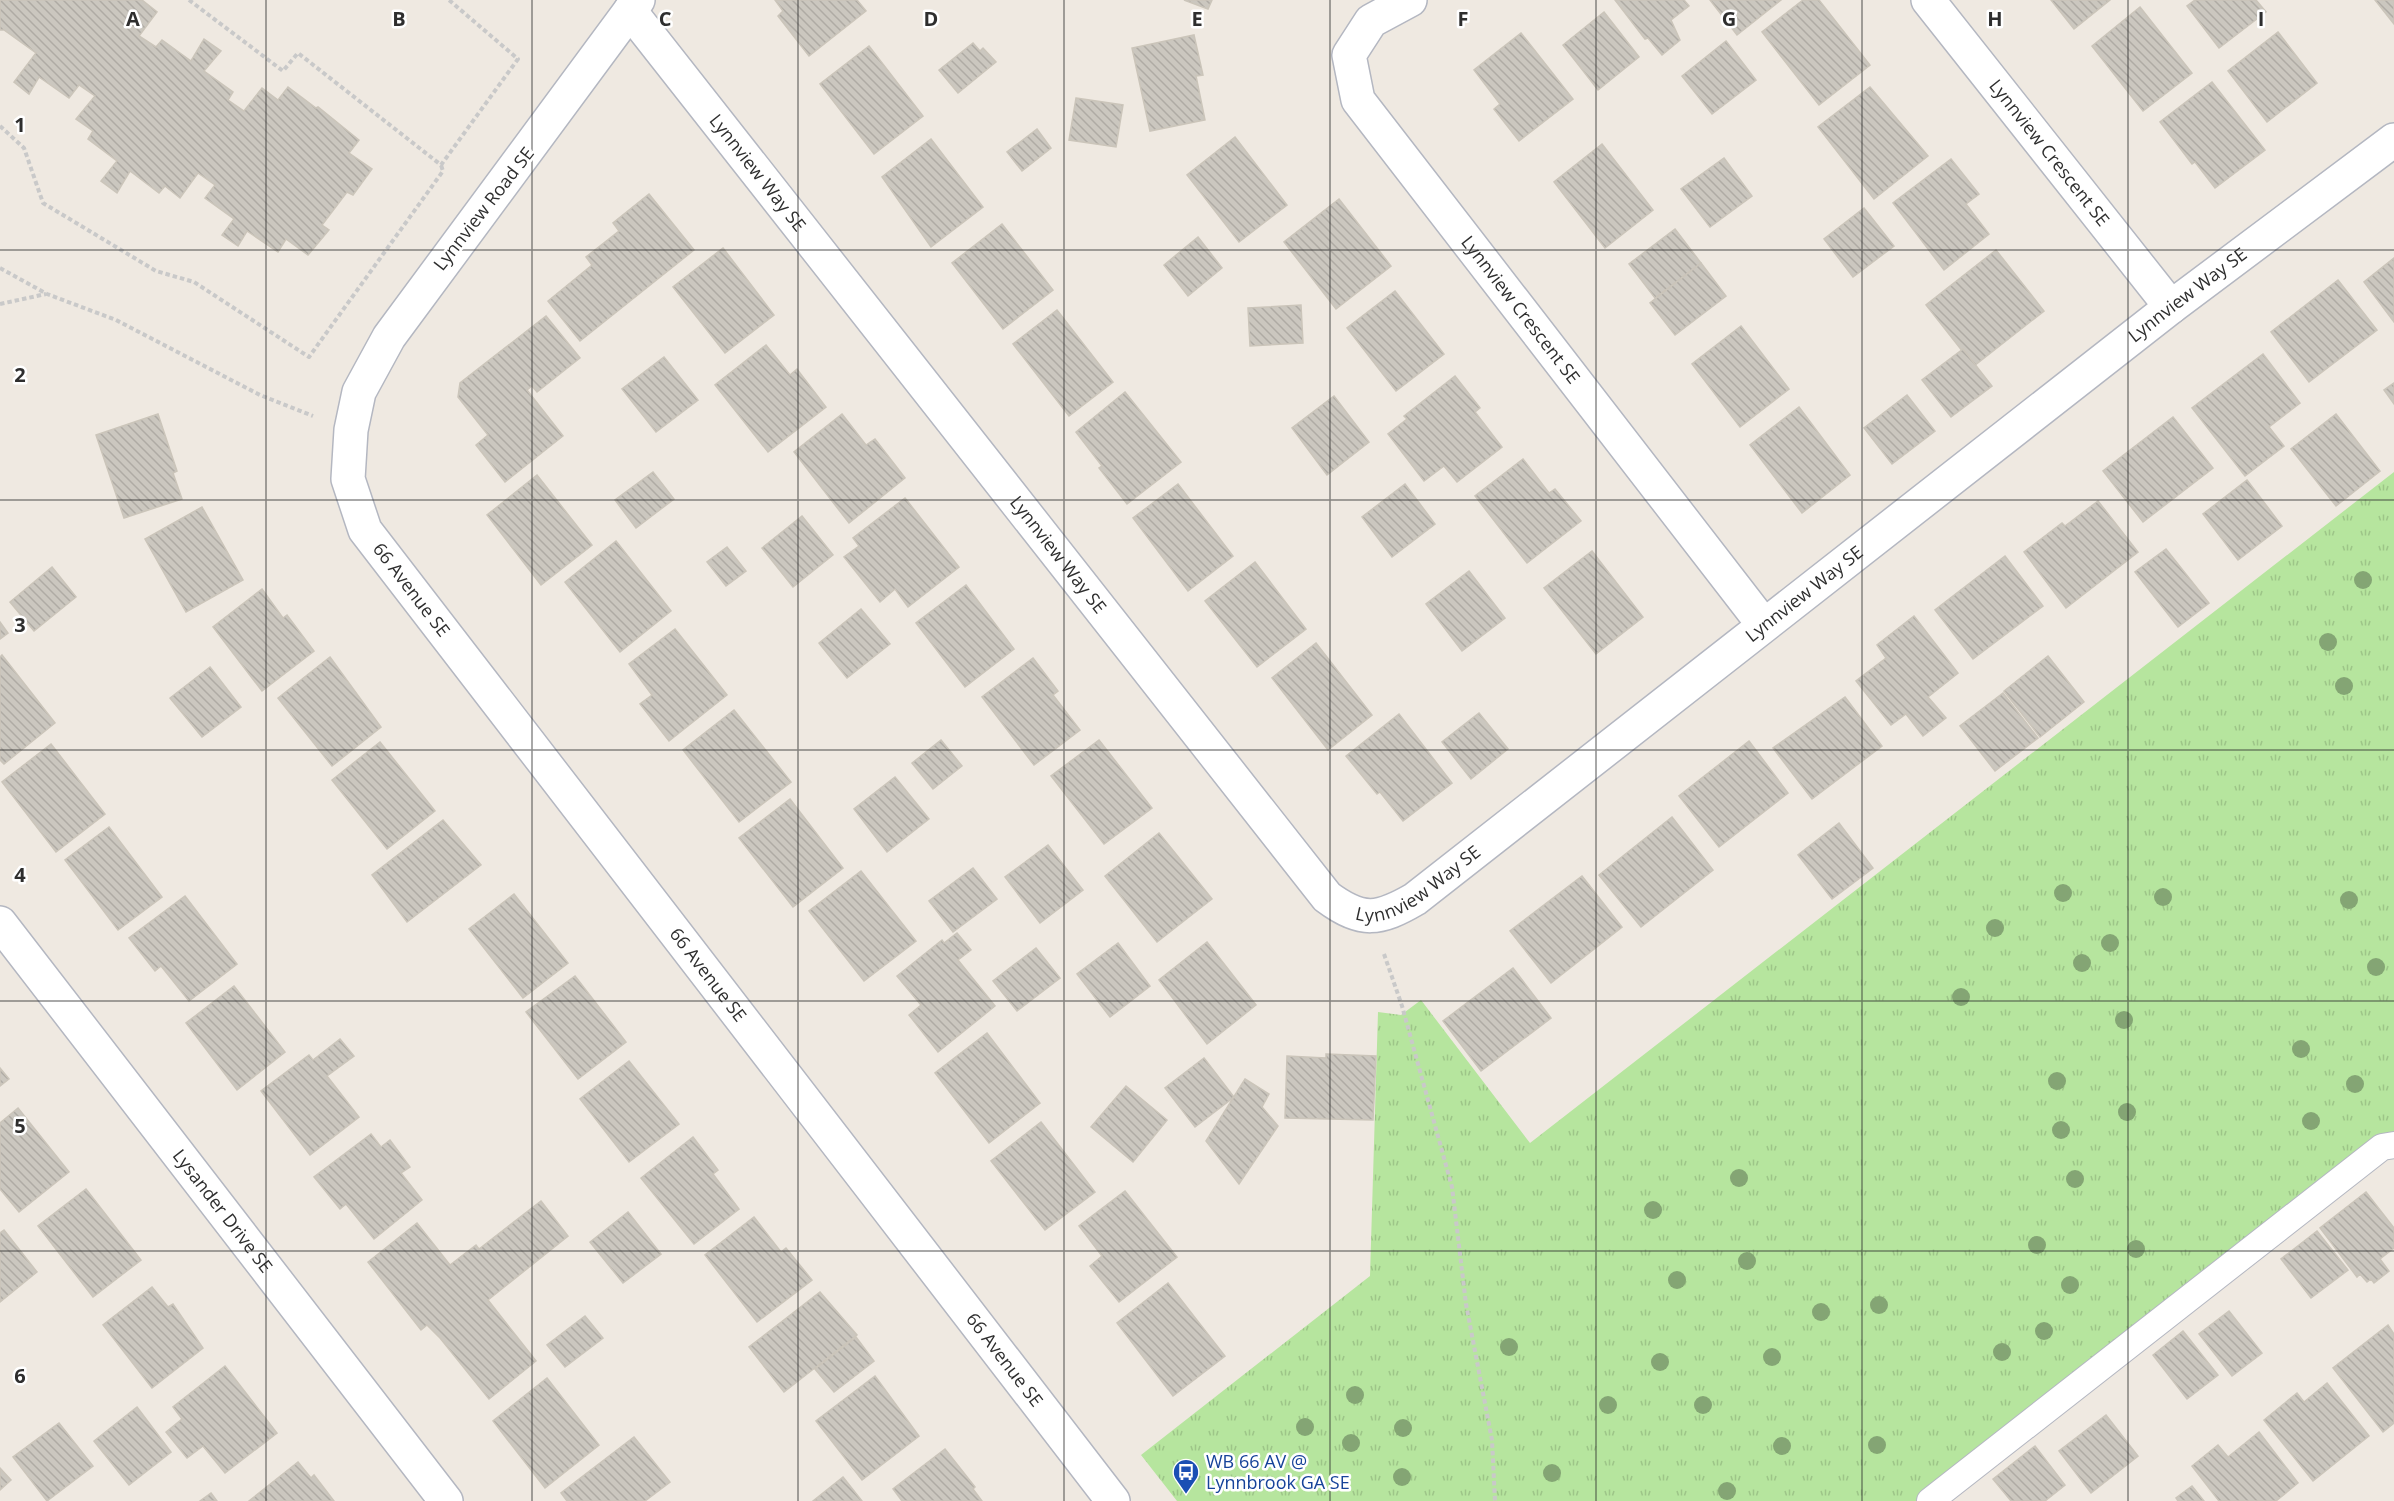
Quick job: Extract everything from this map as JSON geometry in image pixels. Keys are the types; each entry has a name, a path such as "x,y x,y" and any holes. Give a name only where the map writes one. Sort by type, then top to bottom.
{"street":[{"name":"Lynnview Crescent SE","path":"1410,0 1371,21 1349,55 1358,100 1763,624"},
{"name":"Lynnview Crescent SE","path":"1928,0 2171,307"},
{"name":"Lynnview Way SE","path":"634,6 1327,897 1348,912 1371,916 1392,912 1415,899 1763,624 2171,307 2394,140"},
{"name":"Lynnview Road SE","path":"351,430 359,392 390,337 634,6"},
{"name":"66 Avenue SE","path":"351,430 348,479 365,530 1113,1501"},
{"name":"Lysander Drive SE","path":"0,923 446,1501"}],"lane":[{"path":"1930,1501 2382,1147 2394,1145"}],"path":[{"path":"0,126 24,148 43,203 156,271 194,282 309,357 443,171 441,165 298,53 283,71 189,0"},
{"path":"441,165 518,59 450,0"},
{"path":"0,268 47,294 116,320 260,395 351,430"},
{"path":"0,304 47,294"},
{"path":"1371,916 1402,1006 1452,1187 1466,1304 1492,1440 1495,1501"}],"green space":[{"path":"2394,472 2394,1144 1934,1501 1177,1501 1141,1455 1370,1276 1378,1012 1401,1015 1421,1000 1530,1143"}],"building":[{"path":"0,0 142,0 157,12 139,36 156,47 162,40 191,61 204,39 221,51 204,71 233,92 228,100 244,111 262,88 278,100 288,87 316,108 318,107 359,140 349,153 372,169 353,195 347,192 322,225 329,230 308,255 286,239 278,252 247,231 238,246 222,235 234,219 205,198 215,185 198,173 180,198 165,186 159,193 130,171 117,193 101,181 117,161 88,139 93,131 76,119 95,96 79,85 69,98 39,77 29,94 14,82 36,53 4,30 0,30"},
{"path":"775,0 857,0 866,11 809,56 778,16 783,11"},
{"path":"1184,0 1212,0 1208,9"},
{"path":"1615,0 1684,0 1689,6 1671,20 1680,40 1662,55 1648,38 1645,39"},
{"path":"1710,0 1781,0 1737,35"},
{"path":"1803,0 1819,0 1870,65 1819,105 1762,32"},
{"path":"2051,0 2110,0 2074,29"},
{"path":"2195,0 2256,0 2266,12 2219,48 2187,6"},
{"path":"2375,0 2394,0 2394,24"},
{"path":"2140,7 2192,73 2143,111 2092,46"},
{"path":"1604,12 1639,57 1598,90 1563,45"},
{"path":"2278,32 2317,83 2267,122 2228,71"},
{"path":"1521,33 1573,99 1519,141 1494,109 1500,104 1474,70"},
{"path":"1194,35 1203,75 1196,76 1205,120 1150,131 1132,48"},
{"path":"1726,41 1756,80 1712,114 1682,76"},
{"path":"973,43 980,51 983,48 996,62 958,93 939,70"},
{"path":"869,46 923,116 874,154 820,84"},
{"path":"2212,82 2265,150 2215,188 2195,162 2192,164 2160,122"},
{"path":"1870,87 1928,156 1874,199 1818,127"},
{"path":"1076,98 1123,105 1116,147 1069,140"},
{"path":"1037,129 1051,148 1022,171 1007,152"},
{"path":"1235,137 1287,205 1239,242 1187,175"},
{"path":"931,139 983,207 931,247 882,177"},
{"path":"1602,144 1653,210 1605,248 1554,182"},
{"path":"1724,158 1752,196 1710,227 1681,189"},
{"path":"1951,159 1979,194 1966,204 1989,234 1944,270 1893,203"},
{"path":"649,194 694,250 580,341 548,301 592,265 586,257 619,231 613,223"},
{"path":"1339,199 1391,266 1336,309 1284,242"},
{"path":"1864,208 1894,246 1853,277 1824,239"},
{"path":"1002,224 1053,290 1003,329 952,263"},
{"path":"1675,229 1701,263 1655,298 1629,264"},
{"path":"1198,237 1222,268 1188,296 1164,265"},
{"path":"723,248 774,315 725,353 673,287"},
{"path":"1996,250 2044,311 1974,366 1926,305"},
{"path":"2394,258 2394,322 2364,282"},
{"path":"1701,263 1726,296 1675,335 1650,303"},
{"path":"2338,280 2377,330 2309,382 2271,332"},
{"path":"1395,291 1444,354 1396,391 1347,328"},
{"path":"1301,305 1303,343 1250,346 1248,308"},
{"path":"1057,310 1113,382 1069,416 1013,344"},
{"path":"546,316 580,358 537,392 532,386 527,390 563,436 505,482 476,445 488,435 458,397 460,383"},
{"path":"1741,326 1789,389 1740,427 1692,364"},
{"path":"766,345 790,375 797,369 826,407 768,452 715,385"},
{"path":"1963,349 1992,386 1951,417 1922,380"},
{"path":"2263,354 2300,403 2269,427 2284,446 2245,476 2192,408"},
{"path":"664,357 698,400 656,432 622,389"},
{"path":"1455,376 1480,408 1475,412 1502,447 1457,482 1444,466 1424,481 1388,434 1407,419 1404,416"},
{"path":"2394,383 2394,404 2384,390"},
{"path":"1125,392 1181,462 1127,504 1099,468 1102,466 1076,432"},
{"path":"1907,395 1935,431 1892,464 1864,428"},
{"path":"1334,396 1369,442 1327,475 1292,428"},
{"path":"1799,407 1850,475 1802,513 1750,445"},
{"path":"158,414 177,471 173,473 182,499 124,518 96,435"},
{"path":"842,414 866,445 875,439 905,478 849,523 794,452"},
{"path":"2336,414 2380,471 2336,506 2291,449"},
{"path":"2173,417 2213,468 2143,522 2103,471"},
{"path":"1523,459 1549,493 1555,489 1581,521 1527,563 1475,496"},
{"path":"653,472 674,499 636,528 615,500"},
{"path":"537,475 592,545 541,585 487,515"},
{"path":"2247,480 2282,526 2238,560 2203,514"},
{"path":"1178,484 1233,556 1188,591 1133,518"},
{"path":"1405,484 1435,524 1392,557 1362,517"},
{"path":"905,498 959,567 908,607 895,589 880,602 844,557 859,546 853,538"},
{"path":"2098,501 2138,552 2066,608 2024,552 2062,523 2065,526"},
{"path":"202,507 243,580 186,612 145,539"},
{"path":"802,516 833,555 793,587 762,548"},
{"path":"616,541 671,611 620,652 565,582"},
{"path":"727,547 746,571 726,586 707,562"},
{"path":"2166,549 2209,603 2178,627 2135,572"},
{"path":"1592,551 1643,617 1596,654 1544,588"},
{"path":"2005,556 2043,606 1973,659 1935,610"},
{"path":"1255,562 1306,629 1257,667 1205,601"},
{"path":"52,567 76,597 34,631 10,602"},
{"path":"1469,571 1505,618 1462,651 1426,604"},
{"path":"966,585 1014,649 965,687 916,623"},
{"path":"262,589 283,618 287,615 314,651 262,691 213,627"},
{"path":"861,609 890,644 847,678 819,643"},
{"path":"1914,616 1958,673 1928,697 1946,718 1923,736 1906,714 1891,725 1856,681 1886,658 1877,645"},
{"path":"0,622 8,633 0,639"},
{"path":"675,629 727,695 669,741 640,704 652,695 629,664"},
{"path":"1316,643 1372,715 1328,750 1272,678"},
{"path":"2,655 55,723 4,764 0,760 0,657"},
{"path":"2048,656 2084,702 2040,737 2004,691"},
{"path":"330,657 381,727 332,766 278,698"},
{"path":"1033,658 1058,691 1053,695 1080,730 1034,765 982,697"},
{"path":"210,667 241,707 202,737 170,698"},
{"path":"2003,693 2038,738 1995,771 1960,726"},
{"path":"1845,697 1882,746 1812,799 1773,748"},
{"path":"734,710 791,782 739,822 683,750"},
{"path":"1479,713 1508,749 1471,779 1442,742"},
{"path":"1399,714 1452,783 1403,821 1380,792 1377,794 1346,756"},
{"path":"941,740 962,766 933,789 912,763"},
{"path":"1099,740 1152,808 1104,844 1051,776"},
{"path":"1749,741 1788,793 1719,847 1679,796"},
{"path":"380,742 435,811 387,849 332,780"},
{"path":"51,744 105,814 56,852 2,782"},
{"path":"895,777 929,819 887,852 854,809"},
{"path":"790,799 843,868 793,907 739,838"},
{"path":"1672,817 1713,870 1641,927 1599,875"},
{"path":"443,820 481,865 407,922 372,875"},
{"path":"1839,823 1873,868 1832,899 1798,855"},
{"path":"109,827 162,897 118,930 65,860"},
{"path":"1159,833 1212,899 1157,942 1105,876"},
{"path":"1048,845 1083,890 1040,923 1005,877"},
{"path":"973,868 997,899 953,932 929,901"},
{"path":"861,871 916,941 864,981 809,911"},
{"path":"1582,876 1622,927 1551,983 1510,931"},
{"path":"514,894 568,963 523,998 469,929"},
{"path":"185,896 237,964 189,1001 161,966 155,971 129,938"},
{"path":"957,933 971,950 958,960 995,1006 938,1052 909,1015 921,1005 897,976 942,940 944,943"},
{"path":"1207,942 1256,1005 1207,1044 1159,980"},
{"path":"1118,943 1150,986 1110,1017 1077,974"},
{"path":"1036,948 1060,978 1017,1011 993,981"},
{"path":"1513,968 1551,1018 1481,1071 1443,1021"},
{"path":"575,976 626,1042 578,1079 526,1012"},
{"path":"234,986 285,1052 237,1090 186,1023"},
{"path":"987,1033 1040,1103 989,1143 935,1073"},
{"path":"340,1039 354,1056 327,1076 359,1117 310,1155 261,1091 309,1055 313,1060"},
{"path":"1326,1054 1376,1056 1373,1120 1285,1118 1287,1056 1326,1058"},
{"path":"1204,1058 1234,1097 1195,1127 1165,1088"},
{"path":"629,1061 679,1124 629,1162 580,1099"},
{"path":"0,1068 9,1079 0,1086"},
{"path":"1245,1079 1269,1094 1262,1107 1278,1126 1239,1184 1206,1141"},
{"path":"1126,1086 1167,1120 1133,1162 1091,1127"},
{"path":"18,1108 69,1172 19,1212 0,1189 0,1123"},
{"path":"1041,1122 1095,1192 1045,1230 991,1161"},
{"path":"371,1134 381,1147 390,1140 410,1167 401,1173 422,1200 374,1239 346,1204 340,1209 314,1177"},
{"path":"693,1137 718,1170 713,1174 739,1209 694,1244 641,1178"},
{"path":"86,1189 141,1260 93,1297 38,1226"},
{"path":"1125,1191 1177,1257 1119,1302 1090,1266 1102,1256 1079,1226"},
{"path":"2366,1192 2394,1228 2394,1248 2380,1259 2389,1271 2374,1283 2371,1279 2367,1282 2360,1274 2357,1277 2320,1228"},
{"path":"541,1201 568,1236 488,1300 536,1361 489,1399 440,1338 427,1325 421,1330 368,1262 417,1223 450,1265 476,1245 479,1249"},
{"path":"628,1212 661,1254 623,1283 590,1242"},
{"path":"754,1217 781,1252 786,1248 812,1280 757,1322 705,1255"},
{"path":"4,1230 37,1272 0,1302 0,1233"},
{"path":"2317,1231 2348,1270 2311,1298 2281,1259"},
{"path":"1168,1283 1225,1356 1173,1396 1117,1323"},
{"path":"152,1287 168,1307 173,1304 203,1348 152,1388 103,1325"},
{"path":"820,1292 857,1335 784,1392 749,1347"},
{"path":"2229,1311 2262,1353 2232,1376 2199,1334"},
{"path":"585,1316 603,1338 565,1367 547,1345"},
{"path":"2388,1325 2394,1334 2394,1423 2383,1432 2333,1368"},
{"path":"2183,1331 2218,1375 2187,1399 2153,1355"},
{"path":"856,1337 874,1361 834,1392 815,1369"},
{"path":"225,1366 277,1433 225,1473 203,1446 187,1458 166,1432 182,1419 173,1407"},
{"path":"875,1376 919,1436 862,1480 816,1421"},
{"path":"547,1378 599,1445 545,1488 493,1421"},
{"path":"2327,1383 2369,1436 2313,1481 2264,1420 2297,1393 2304,1402"},
{"path":"137,1407 171,1452 129,1485 94,1441"},
{"path":"2106,1415 2138,1456 2091,1493 2059,1451"},
{"path":"59,1423 93,1466 47,1501 13,1457"},
{"path":"2259,1432 2298,1483 2276,1501 2219,1501 2192,1466 2218,1445 2228,1457"},
{"path":"634,1437 670,1482 645,1501 567,1501 561,1493"},
{"path":"2035,1446 2065,1485 2045,1501 2011,1501 1993,1479"},
{"path":"945,1449 975,1487 973,1489 982,1501 902,1501 893,1489"},
{"path":"298,1462 311,1478 314,1475 334,1501 249,1501"},
{"path":"0,1468 11,1480 0,1490"},
{"path":"843,1477 862,1501 813,1501"},
{"path":"2192,1486 2204,1501 2178,1501 2176,1498"},
{"path":"211,1493 217,1501 200,1501"}],"place":[{"name":"WB 66 AV @ Lynnbrook GA SE","path":"1186,1495"}]}
